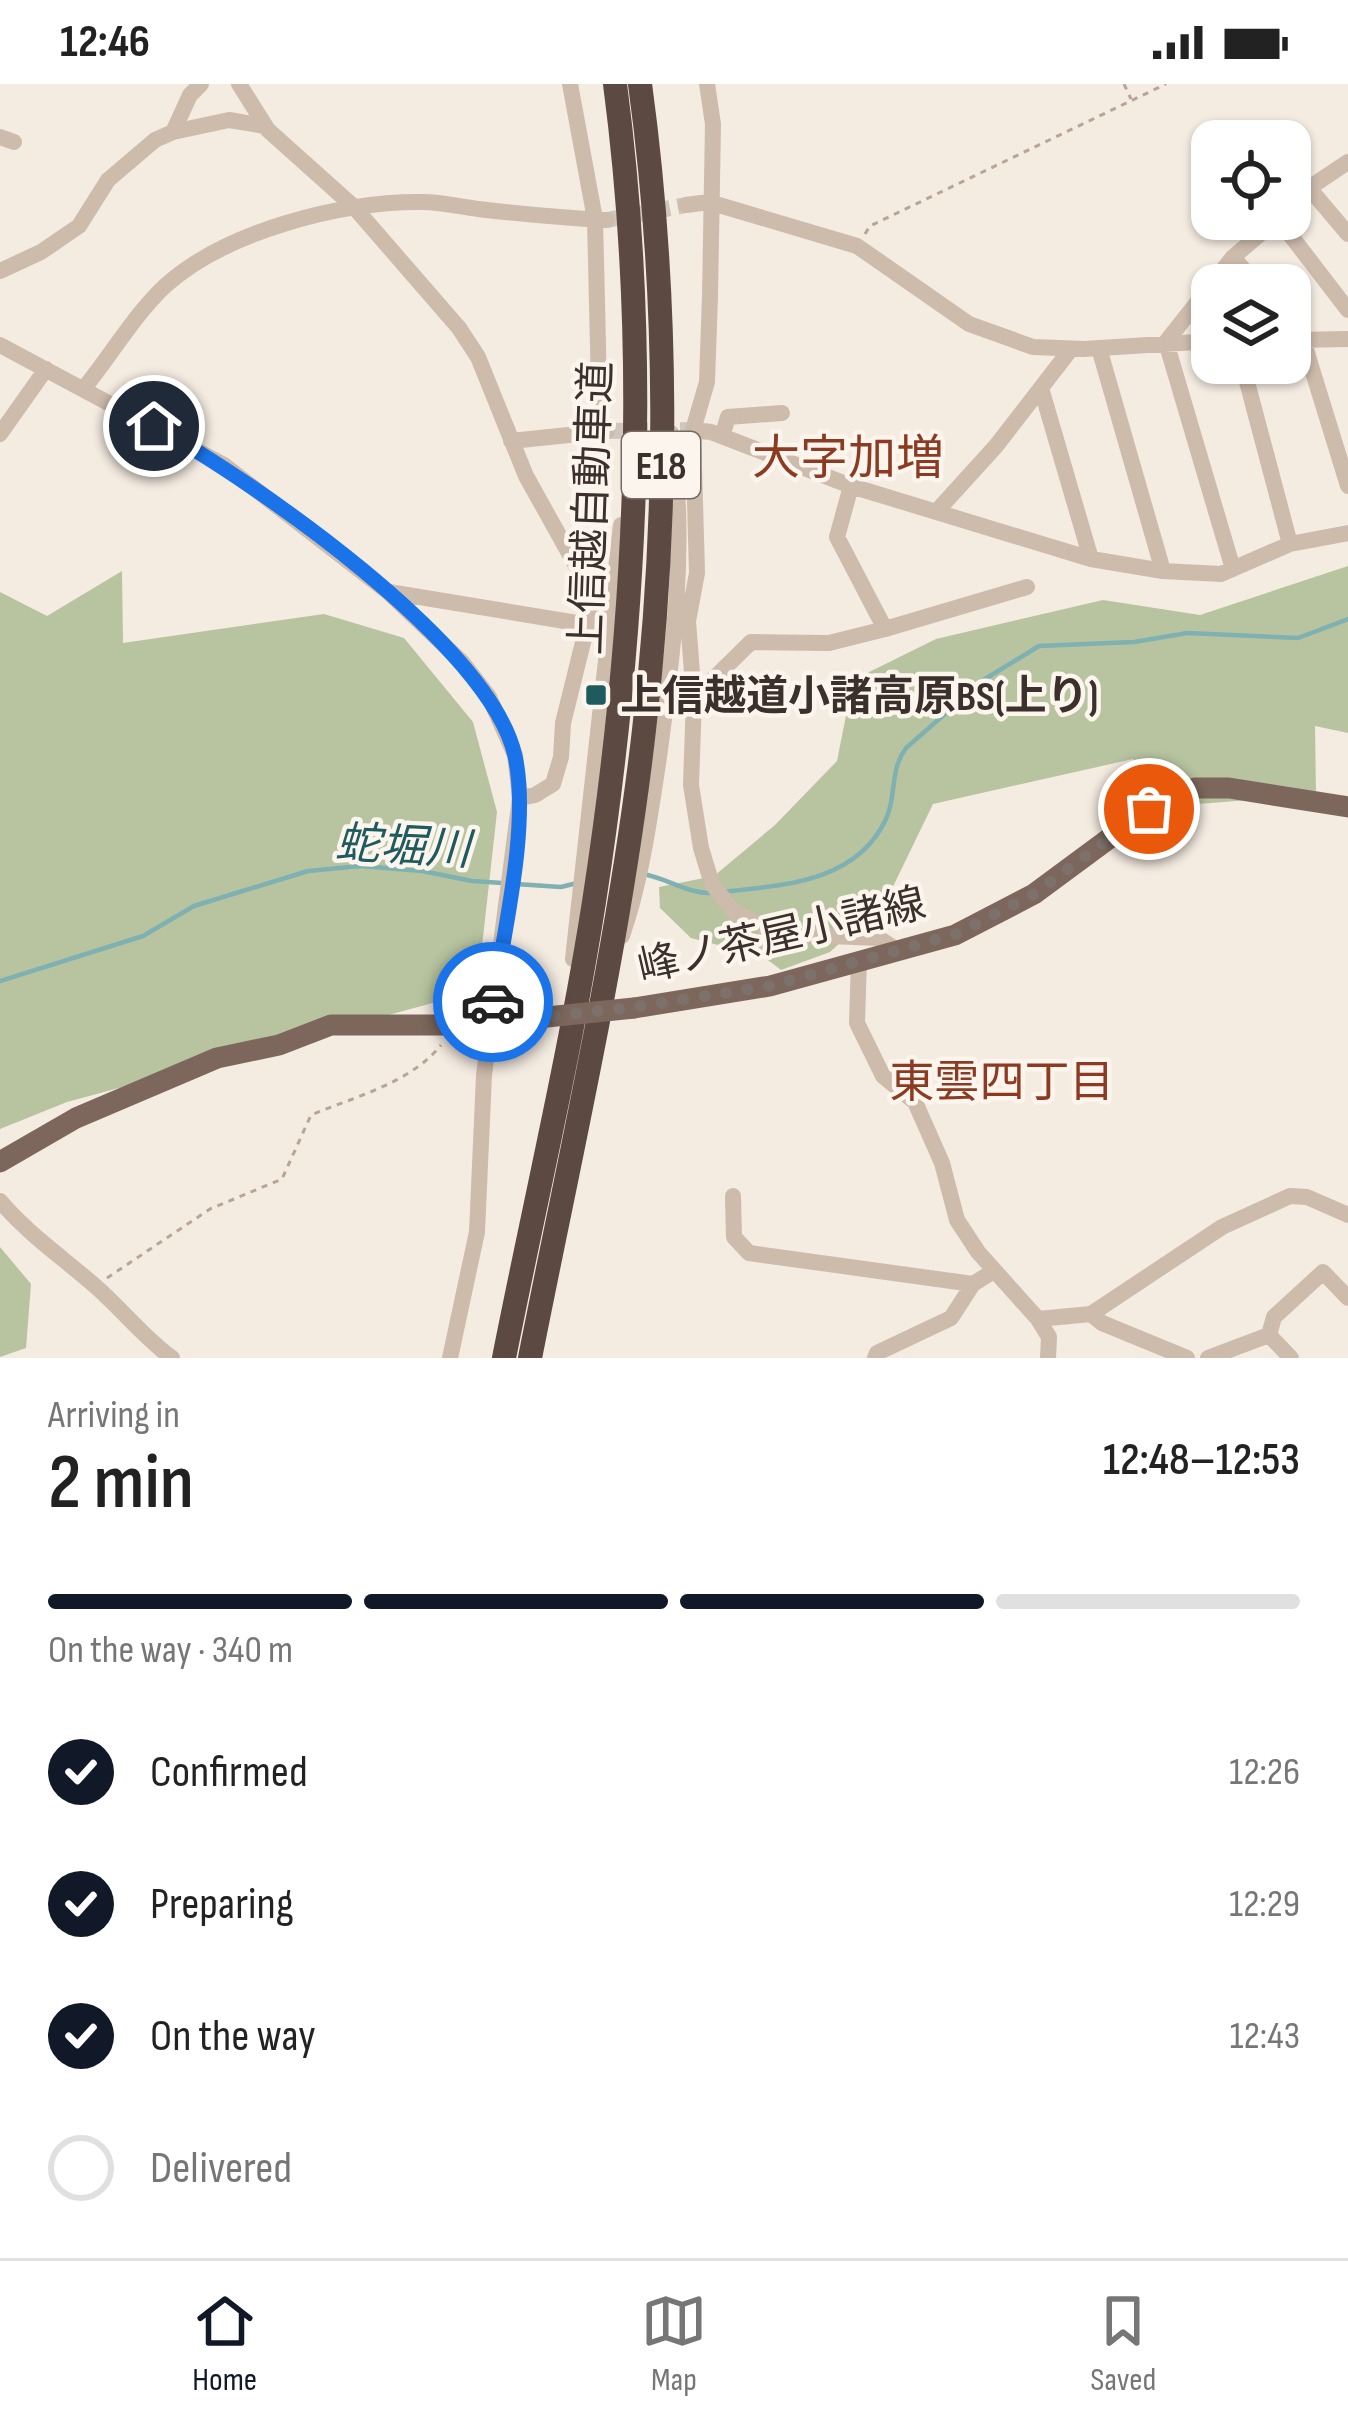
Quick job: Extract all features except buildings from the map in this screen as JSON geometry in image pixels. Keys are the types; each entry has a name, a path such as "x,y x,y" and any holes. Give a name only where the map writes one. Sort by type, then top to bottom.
{"highway":[{"name":"上信越自動車道","path":"530,1358 602,993 605,908 594,846 629,607 650,378 615,84"},
{"name":"上信越自動車道","path":"504,1358 554,1108 605,908 636,851 655,607 649,164 640,84"}],"main road":[{"name":"峰ノ茶屋小諸線","path":"0,1162 76,1118 218,1058 279,1045 331,1025 458,1025 634,1007 770,986 956,934 1034,894 1149,809 1182,792 1229,788 1348,807"}],"street":[{"path":"173,132 190,95 202,84"},
{"path":"239,84 265,126 354,207 459,328 478,356 526,476 594,598 553,784 520,798"},
{"path":"511,441 604,431 601,219 571,84"},
{"path":"707,84 713,124 706,382 693,430 697,573 688,621 694,698 691,785 701,848 712,884 734,912 763,926 804,934 879,938 898,951"},
{"path":"0,271 41,252 79,226 108,180 155,140 229,120 265,126"},
{"path":"1311,187 1348,162"},
{"path":"1311,189 1348,234"},
{"path":"85,387 162,290 187,269 248,237 354,207 430,202 601,219"},
{"path":"686,205 709,202 857,245 986,332 1033,347 1191,341"},
{"path":"1229,264 1253,240"},
{"path":"1294,240 1348,310"},
{"path":"1234,256 1240,264"},
{"path":"1166,342 1191,317"},
{"path":"1311,340 1348,339"},
{"path":"1166,342 1233,569"},
{"path":"1,348 85,387 224,465 388,592 462,662 489,697 515,755 520,798 490,1023 477,1232 450,1358"},
{"path":"1099,348 1163,571"},
{"path":"938,511 1071,349"},
{"path":"0,434 46,369"},
{"path":"1311,380 1348,486"},
{"path":"1248,384 1290,544"},
{"path":"1041,388 1091,560"},
{"path":"722,436 728,416 782,413"},
{"path":"693,430 722,436 851,486 1091,560 1221,574 1290,544 1348,533"},
{"path":"851,486 837,537 885,629"},
{"path":"694,698 751,642 829,643 1027,587"},
{"path":"388,592 589,625"},
{"path":"859,960 857,1023 883,1076 915,1102 942,1163 957,1220 1049,1337 1048,1358"},
{"path":"734,1196 734,1237 748,1253 973,1284"},
{"path":"1038,1318 1091,1314 1222,1227 1290,1196 1307,1197 1348,1215"},
{"path":"0,1201 33,1236 96,1286 132,1326 172,1358"},
{"path":"875,1358 951,1318 973,1284 994,1270"},
{"path":"1269,1335 1274,1317 1323,1272 1348,1298"},
{"path":"1091,1314 1187,1358"},
{"path":"1208,1358 1269,1335"},
{"path":"1269,1335 1292,1358"}],"path":[{"path":"1124,84 1132,100"},
{"path":"857,245 870,226 1166,84"},
{"path":"96,1286 210,1209 282,1178 311,1115 387,1084 430,1060 458,1025"}],"green space":[{"path":"1348,566 1348,733 1315,726 1316,795 1172,806 1133,759 933,804 886,901 830,952 781,970 764,957 691,938 660,908 659,887 714,876 775,825 837,761 853,680 936,639 1103,600 1200,615"},
{"path":"122,571 123,643 324,614 404,638 473,722 497,812 477,991 67,1102 0,1129 0,592 47,616"},
{"path":"0,1247 31,1284 26,1348 0,1357"}],"waterway":[{"name":"蛇堀川","path":"722,892 816,877 856,856 886,819 897,766 906,748 985,679 1039,646 1134,642 1187,633 1298,638 1348,619"},
{"name":"蛇堀川","path":"0,981 143,936 194,906 308,871 360,866 472,881 561,887 577,883"},
{"name":"蛇堀川","path":"642,874 711,893"}],"tunnel":[{"path":"607,220 686,205"},
{"path":"608,431 693,430"}],"way so far":[{"path":"493,1002 490,1023 634,1007 770,986 956,934 1034,894 1149,809"}],"place":[{"name":"上信越道小諸高原BS(上り)","path":"596,695"}],"district":[{"name":"大字加増","path":"848,457"},
{"name":"東雲四丁目","path":"1002,1081"}],"route":[{"path":"154,426 224,465 388,592 462,662 489,697 515,755 520,798 493,1002"}]}
